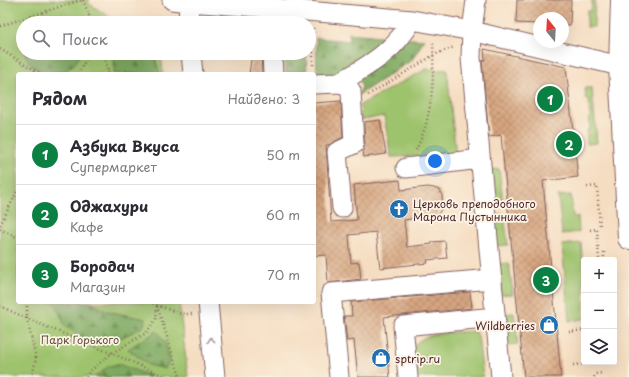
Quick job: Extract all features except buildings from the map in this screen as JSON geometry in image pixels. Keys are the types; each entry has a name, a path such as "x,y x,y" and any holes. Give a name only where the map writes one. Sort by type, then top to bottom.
{"main road":[{"path":"622,0 620,66 629,238"}],"street":[{"path":"476,0 472,31 471,58 501,377"},
{"path":"180,1 271,15 299,16"},
{"path":"180,1 186,16"},
{"path":"316,17 412,20 472,31 620,66"},
{"path":"339,84 375,62 402,36 412,20"},
{"path":"192,60 193,72"},
{"path":"272,60 273,72"},
{"path":"316,76 339,84 347,85 351,91 354,144 337,152 342,208"},
{"path":"406,168 480,159"},
{"path":"339,377 331,293 491,279"},
{"path":"208,309 215,377"},
{"path":"408,377 402,326 495,317"}],"path":[{"path":"32,16 82,0 89,16"},
{"path":"0,26 16,21"},
{"path":"406,168 423,134 432,99 434,55 433,37"},
{"path":"352,104 434,55 458,45"},
{"path":"0,50 16,59"},
{"path":"17,60 38,72"},
{"path":"79,72 85,60"},
{"path":"105,60 108,72"},
{"path":"313,60 313,72"},
{"path":"587,187 597,186 600,226"},
{"path":"0,225 16,194"},
{"path":"0,229 16,237"},
{"path":"590,230 596,229 599,257"},
{"path":"604,252 604,257"},
{"path":"27,304 27,319 36,358 32,377"},
{"path":"153,304 180,314 208,309"},
{"path":"0,306 27,319 112,353 165,377"},
{"path":"86,377 90,371 112,353 146,333 156,319 157,306"},
{"path":"157,306 180,377"},
{"path":"569,332 581,330"},
{"path":"573,365 581,364"},
{"path":"594,377 595,374 602,373"}],"green space":[{"name":"Парк Горького","path":"0,0 89,0 88,3 108,16 16,16 16,60 162,60 163,72 16,72 16,304 179,304 188,377 0,377"},
{"path":"592,0 595,0 594,27 587,27 587,11 591,11"},
{"path":"349,33 424,40 412,60 357,96 362,87 358,78 317,75 316,38 350,41"},
{"path":"28,60 77,60 69,68 61,72 44,72"},
{"path":"113,60 156,60 159,72 115,72"},
{"path":"285,60 306,60 307,72 286,72"},
{"path":"426,69 447,70 456,155 391,157 384,116 361,120 360,105"},
{"path":"585,88 592,88 597,143 587,144 587,130 590,130 589,99 586,99"},
{"path":"499,169 503,200 491,201 488,170"},
{"path":"571,195 573,217 578,217 579,232 562,234 558,196"},
{"path":"504,214 508,245 495,246 492,215"},
{"path":"581,243 582,257 581,257 581,319 569,321 562,245"},
{"path":"509,263 513,294 500,295 497,264"},
{"path":"56,304 94,304 106,311 146,319 143,327 104,346 87,341 65,326"},
{"path":"514,313 518,344 506,345 503,314"},
{"path":"157,331 166,344 170,360 165,369 148,365 128,349"},
{"path":"474,331 478,336 483,377 414,377 412,352 415,345 421,340 438,334"},
{"path":"118,364 150,377 95,377 109,366"}],"place":[{"name":"Азбука Вкуса","path":"550,99"},
{"name":"Оджахури","path":"569,144"},
{"name":"Церковь преподобного Марона Пустынника","path":"399,209"},
{"name":"Бородач","path":"546,280"},
{"name":"Wildberries","path":"549,325"},
{"name":"sptrip.ru","path":"381,358"}]}
